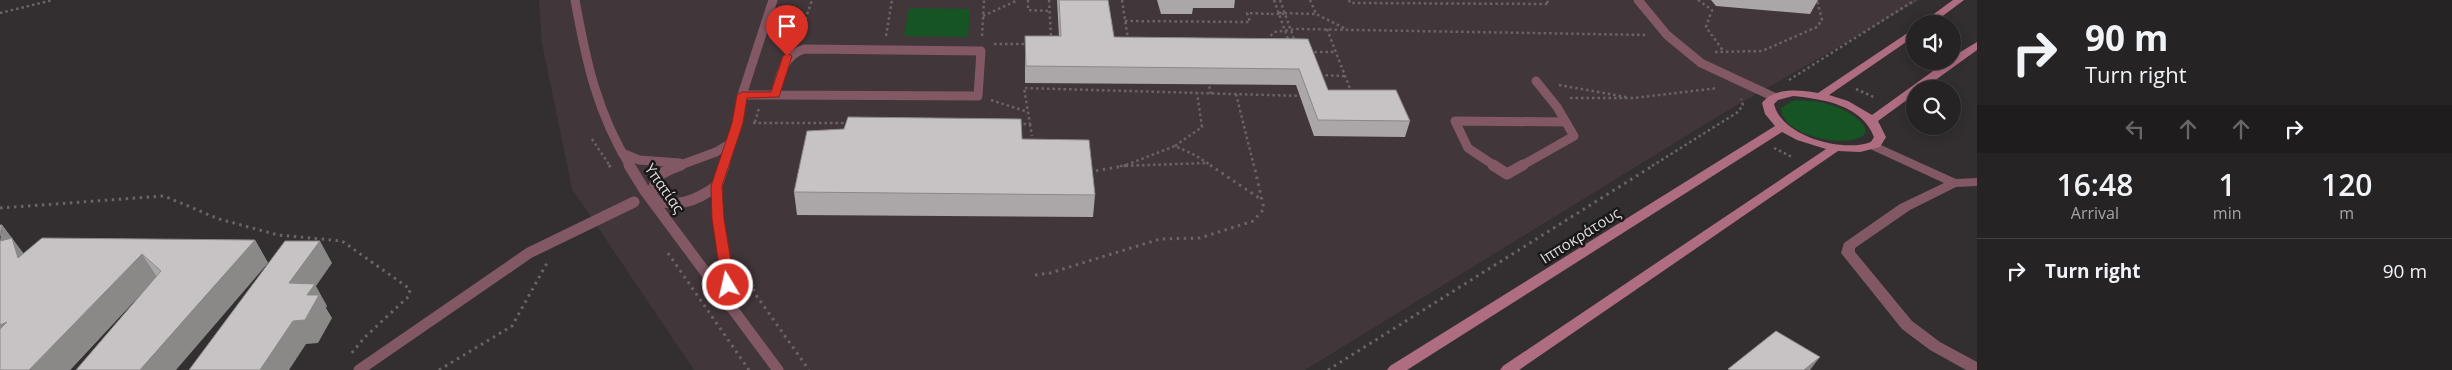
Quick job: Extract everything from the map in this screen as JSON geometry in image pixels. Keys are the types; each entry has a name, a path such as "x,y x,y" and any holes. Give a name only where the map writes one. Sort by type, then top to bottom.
{"street":[{"path":"1937,15 1955,1"},
{"path":"1820,96 1906,37"},
{"path":"1928,80 1977,45"},
{"path":"1793,93 1820,96 1849,106 1872,120 1879,129 1880,137 1876,144 1852,149 1835,148 1797,136 1782,127 1772,118 1768,110 1768,103 1774,97 1793,93"},
{"path":"1872,120 1906,95"},
{"name":"Ιπποκράτους","path":"1394,370 1782,127"},
{"path":"1872,145 1954,183"},
{"path":"1508,370 1835,148"},
{"path":"1977,182 1954,183 1889,217 1848,246 1848,253 1907,325 1935,346 1977,369"}],"lane":[{"name":"Υπατίας","path":"575,0 587,66 614,140 651,198 778,370"},
{"path":"733,308 718,219 717,186 738,123 742,95 773,0"},
{"path":"1638,0 1667,35 1701,63 1774,97"},
{"path":"742,95 978,96 981,48 804,49 793,51 787,56 775,95"},
{"path":"1536,81 1552,99 1566,122 1574,136 1507,174 1468,148 1455,121 1566,122"},
{"path":"717,186 704,196 690,202 674,205 662,204 651,198 655,179 662,172 716,152 731,143"},
{"path":"622,153 639,160 682,163"},
{"path":"359,370 528,253 634,202"}],"path":[{"path":"0,13 53,0"},
{"path":"799,41 812,0"},
{"path":"883,50 892,0"},
{"path":"984,0 981,48 1031,44"},
{"path":"983,16 1018,0"},
{"path":"1028,0 1028,10 1050,11"},
{"path":"1049,0 1051,44"},
{"path":"1122,0 1130,45"},
{"path":"1274,0 1290,44"},
{"path":"1280,0 1297,48"},
{"path":"1310,0 1316,14"},
{"path":"1349,0 1350,3 1549,4 1546,0"},
{"path":"1698,0 1712,10 1706,27 1724,52"},
{"path":"1686,52 1762,51 1818,27 1822,20 1816,0"},
{"path":"1786,81 1915,0"},
{"path":"1279,13 1316,14 1346,29"},
{"path":"1125,21 1250,22 1247,14 1284,14"},
{"path":"1327,29 1353,95"},
{"path":"1263,45 1274,32 1285,30 1346,29 1667,35"},
{"path":"1308,52 1336,52"},
{"path":"1312,75 1346,76"},
{"path":"1206,77 1211,94"},
{"path":"1536,81 1634,98"},
{"path":"1552,99 1634,98 1720,88"},
{"path":"1854,88 1876,98"},
{"path":"1126,166 1175,146 1202,126 1197,93"},
{"path":"1035,276 1160,239 1200,238 1253,221 1264,209 1263,201 1236,94 1309,96"},
{"path":"752,132 763,95"},
{"path":"1328,370 1738,112 1743,105 1739,95"},
{"path":"978,96 1028,112"},
{"path":"834,131 835,123"},
{"path":"1030,124 1032,136"},
{"path":"1765,144 1792,157"},
{"path":"1175,146 1208,163 1263,201"},
{"path":"1089,172 1126,166 1208,163"},
{"path":"0,208 164,196 219,219 278,235 342,241 410,289 408,296 364,338 346,360"},
{"path":"666,249 749,370"},
{"path":"439,370 512,326 550,257"},
{"path":"741,264 756,295 809,370"}],"shaded area":[{"path":"539,0 1920,0 1720,115 1305,370 694,370 572,189 542,43"}],"green space":[{"path":"909,8 970,9 968,37 904,36"},
{"path":"1792,101 1822,103 1844,110 1864,126 1864,135 1854,140 1837,141 1818,138 1800,132 1787,122 1781,108"}],"building":[{"path":"1059,0 1108,0 1114,37 1308,39 1328,90 1396,90 1410,121 1318,120 1299,69 1026,66 1025,36 1061,36"},
{"path":"848,117 1021,119 1022,139 1089,140 1095,195 794,192 807,131 844,129"},
{"path":"12,238 18,258 42,238 255,240 140,370 76,370 161,271 142,254 29,370 0,370 0,329 7,322 0,325 0,241"},
{"path":"285,241 320,241 289,283 315,284 307,295 319,295 305,320 293,321 260,370 189,370"},
{"path":"1776,331 1820,357 1804,370 1728,369"}],"route":[{"path":"728,285 718,219 717,186 738,123 742,95 775,95 787,56"}]}
